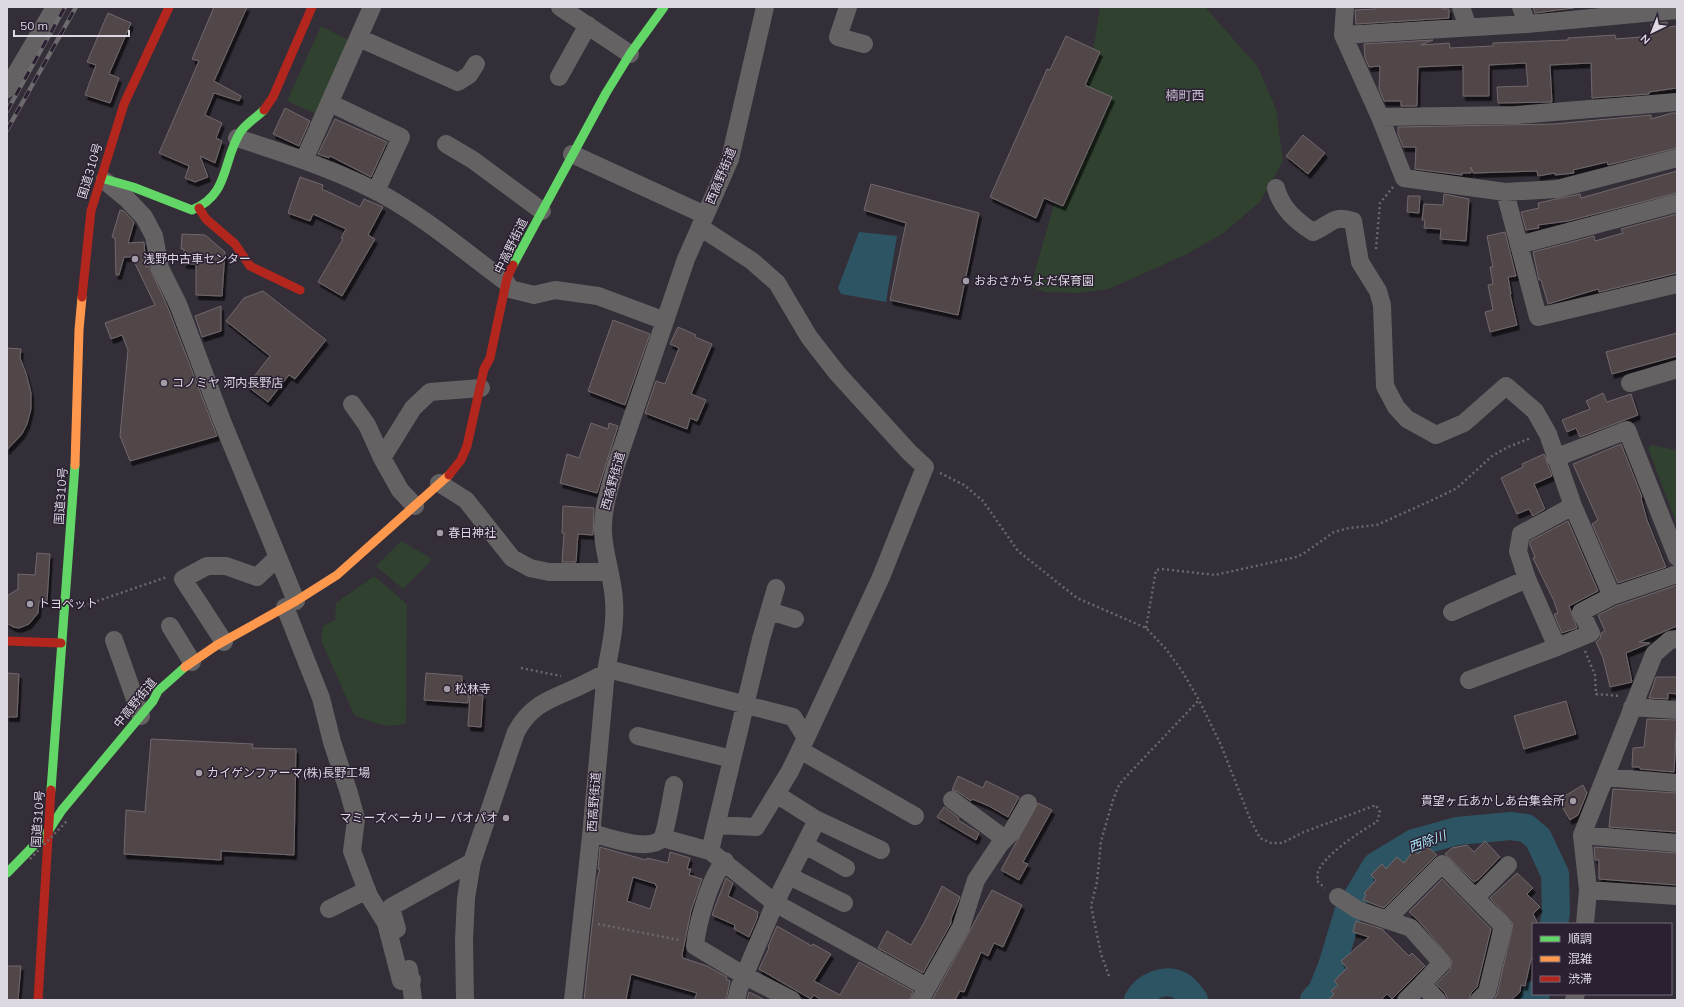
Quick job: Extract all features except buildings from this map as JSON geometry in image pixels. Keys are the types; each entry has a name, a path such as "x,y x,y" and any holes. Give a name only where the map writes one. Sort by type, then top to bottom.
{"main road":[{"name":"国道310号","path":"38,1000 61,643 74,485 80,330 91,211 124,104 169,7"},
{"path":"101,178 133,187 192,210 199,208 211,199 219,188 237,138 242,130 266,109 273,97 312,7"},
{"name":"中高野街道","path":"7,873 49,830 62,810 153,701 158,691 192,662 291,604 337,575 440,483 461,460 467,446 484,369 490,358 506,282 518,255 606,93 630,54 664,7"},
{"path":"199,208 206,219 235,244 250,266 300,290"},
{"path":"7,641 61,643"}],"street":[{"path":"7,89 55,7"},
{"path":"304,160 372,7"},
{"name":"西高野街道","path":"573,1000 592,833 606,672 611,645 614,601 604,549 603,530 606,499 616,465 686,259 730,159 765,7"},
{"path":"848,7 838,37 864,44"},
{"path":"1345,7 1343,35 1380,117 1404,178 1505,192 1557,189 1677,158"},
{"path":"1461,7 1468,27"},
{"path":"1521,7 1527,24"},
{"path":"565,8 630,54"},
{"path":"1343,35 1527,24 1631,10 1677,10"},
{"path":"559,77 588,25"},
{"path":"359,38 458,82 469,75 476,64"},
{"path":"1380,117 1516,115 1677,102"},
{"path":"330,103 401,137 376,191"},
{"path":"237,138 304,160 376,191 418,218 506,282 510,289 534,295 555,290 598,296 665,321"},
{"path":"446,144 473,160 542,211"},
{"path":"572,154 702,221 777,283 809,337 837,373 909,452 925,467 881,576 803,744 776,794 756,827 716,825"},
{"path":"101,178 127,199 140,212 154,236 160,268 189,329 222,421 278,557 356,819 352,851 369,896 386,923 401,981 412,980"},
{"path":"1276,188 1279,200 1288,211 1302,225 1313,232 1322,229 1332,220 1342,218 1353,221 1360,262 1378,291 1382,305 1385,386 1396,407 1407,420 1436,435 1464,423 1506,386 1535,411 1547,432 1573,506 1612,596"},
{"path":"1505,192 1538,317 1677,284"},
{"path":"1519,245 1677,203"},
{"path":"1630,383 1677,369"},
{"path":"382,458 413,408 430,392 481,388"},
{"path":"352,404 367,425 382,458 400,490 415,506"},
{"path":"1555,458 1627,430 1677,557"},
{"path":"440,483 466,500 512,558 530,568 549,572 609,572"},
{"path":"1557,647 1527,579 1518,551 1521,534 1573,506"},
{"path":"224,642 183,579 207,566 226,566 257,577 278,557"},
{"path":"1469,680 1591,633 1581,612 1612,596 1677,574"},
{"path":"1452,612 1527,579"},
{"path":"710,851 732,758 776,588"},
{"path":"770,611 796,619"},
{"path":"170,626 192,662"},
{"path":"1585,923 1588,890 1582,836 1654,654 1670,640 1677,639"},
{"path":"114,640 141,716"},
{"path":"465,1000 464,940 466,898 472,862 516,732 523,720 542,702 589,682 606,672 616,671 629,673 650,680 793,717 803,744 915,816"},
{"path":"1634,702 1677,710"},
{"path":"638,736 732,758"},
{"path":"1605,777 1677,783"},
{"path":"592,833 636,844 656,844 663,838 674,785"},
{"path":"776,794 817,820 881,850"},
{"path":"952,800 1005,840"},
{"path":"663,838 710,851 725,861 776,904 923,994 961,927 976,880 1011,833 1028,803"},
{"path":"736,1000 776,904 817,820"},
{"path":"1582,836 1677,843"},
{"path":"805,845 846,868"},
{"path":"725,861 719,867 713,880 696,933 695,944 703,952 792,1000"},
{"path":"413,1000 412,980 391,907 472,862"},
{"path":"1386,920 1442,864 1503,926 1487,992 1479,1000"},
{"path":"1476,897 1508,865"},
{"path":"789,876 844,903"},
{"path":"329,909 367,890"},
{"path":"1588,890 1677,896"},
{"path":"1338,897 1358,910 1411,928 1442,963 1406,1000"},
{"path":"1422,984 1437,1000"}],"path":[{"path":"1376,250 1380,203 1395,184 1404,178"},
{"path":"1146,628 1156,570 1162,569 1215,575 1296,557 1303,554 1334,532 1349,528 1378,525 1439,497 1457,488 1492,456 1508,447 1547,432"},
{"path":"925,467 964,486 983,501 1018,551 1077,598 1146,628 1166,649 1182,670 1199,700 1221,745 1250,819 1260,838 1271,843 1282,843 1304,832 1376,805 1380,812 1377,822 1345,842 1318,871 1318,882 1338,897"},
{"path":"64,613 182,572 183,579"},
{"path":"1580,638 1595,675 1596,694 1634,702"},
{"path":"521,668 589,682"},
{"path":"1109,976 1101,954 1091,906 1097,882 1101,841 1113,800 1122,781 1199,700"},
{"path":"30,859 67,821"},
{"path":"582,921 695,944"}],"green space":[{"path":"1100,7 1205,7 1258,67 1276,109 1283,161 1260,202 1222,234 1187,254 1109,289 1080,293 1045,292 1031,286 1065,165 1092,58"},
{"path":"321,26 354,43 321,116 287,101"},
{"path":"1652,445 1674,450 1677,449 1677,525 1648,448"},
{"path":"401,541 431,558 429,563 403,589 376,566"},
{"path":"374,576 407,604 406,723 400,725 393,726 380,724 354,715 321,640 323,626 335,620 336,603"}],"water":[{"path":"859,232 897,236 886,302 841,294 838,288"}],"waterway":[{"name":"西除川","path":"1314,1000 1322,991 1332,966 1348,913 1376,866 1414,843 1457,831 1511,826 1526,828 1538,838 1555,874 1556,913 1554,923"},
{"name":"西除川","path":"1138,1000 1141,995 1156,984 1169,982 1183,987 1194,1000"},
{"name":"西除川","path":"1534,1000 1536,995"}],"railway":[{"path":"7,111 65,7"},
{"path":"7,130 76,7"}],"traffic: fast":[{"path":"513,265 606,93 630,54 664,7"},
{"path":"101,178 133,187 192,210 204,203 213,195 224,176 235,142 241,131 264,110"},
{"path":"51,790 75,465"},
{"path":"7,873 49,830 62,810 153,701 158,691 185,667"}],"traffic: slow":[{"path":"75,465 79,330 82,297"},
{"path":"185,667 217,645 296,601 337,575 449,475"}],"traffic: jam":[{"path":"82,297 91,211 124,104 169,7"},
{"path":"264,110 273,97 312,7"},
{"path":"199,208 206,219 235,244 250,266 300,290"},
{"path":"449,475 461,460 467,446 484,369 490,358 507,278 513,265"},
{"path":"7,641 61,643"},
{"path":"38,1000 51,790"}],"place":[{"name":"浅野中古車センター","path":"135,259"},
{"name":"おおさかちよだ保育園","path":"966,281"},
{"name":"コノミヤ 河内長野店","path":"164,383"},
{"name":"春日神社","path":"440,533"},
{"name":"トヨペット","path":"30,604"},
{"name":"松林寺","path":"447,689"},
{"name":"カイゲンファーマ(株)長野工場","path":"199,773"},
{"name":"貴望ヶ丘あかしあ台集会所","path":"1573,801"},
{"name":"マミーズベーカリー パオパオ","path":"506,818"}],"district":[{"name":"楠町西","path":"1185,95"}]}
